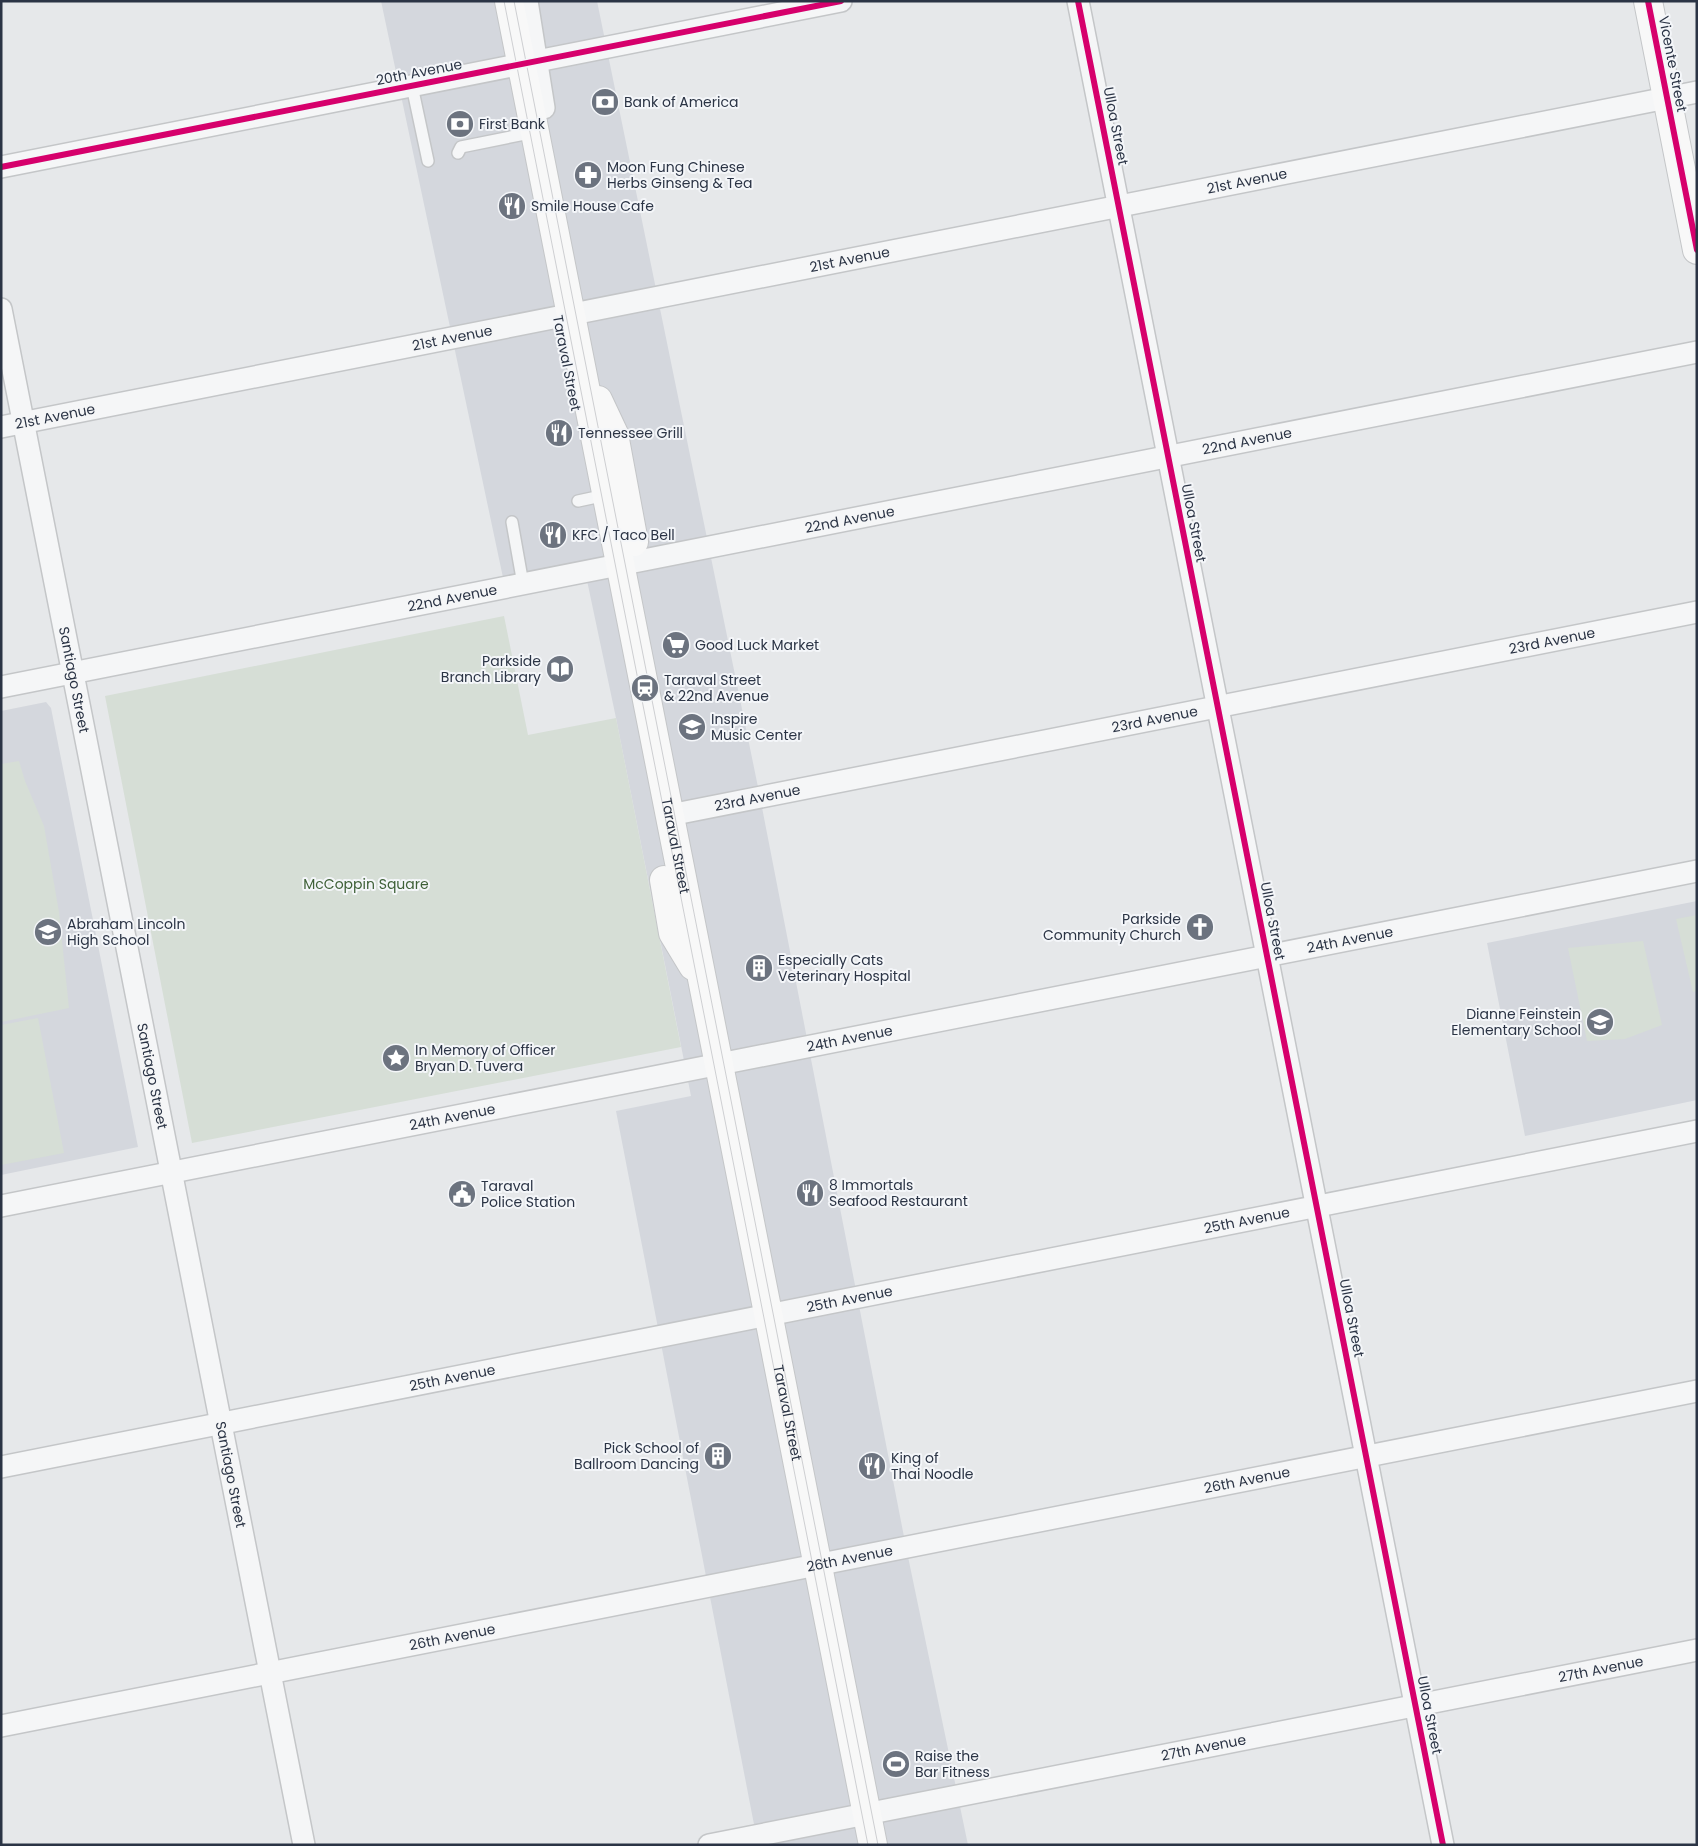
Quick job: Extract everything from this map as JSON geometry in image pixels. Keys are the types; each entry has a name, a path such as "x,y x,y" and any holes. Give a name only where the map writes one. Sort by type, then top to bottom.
{"street":[{"name":"Taraval Street","path":"496,1 522,64 539,86 571,314 592,498 622,564 651,641 644,718 670,815 873,1845"},
{"name":"Taraval Street","path":"509,1 522,64 529,133 581,364 592,498"},
{"name":"Taraval Street","path":"522,64 528,1"},
{"name":"20th Avenue","path":"1,167 841,1"},
{"name":"Ulloa Street","path":"1078,1 1443,1845"},
{"name":"Vicente Street","path":"1648,1 1697,250"},
{"name":"21st Avenue","path":"1,427 1697,92"},
{"name":"Santiago Street","path":"1,309 304,1845"},
{"name":"Taraval Street","path":"571,314 603,410"},
{"name":"22nd Avenue","path":"1,687 1697,352"},
{"name":"Taraval Street","path":"581,364 614,434 622,564 640,666 644,718 672,933 702,981"},
{"name":"23rd Avenue","path":"670,815 1697,612"},
{"name":"24th Avenue","path":"1,1206 1697,871"},
{"name":"25th Avenue","path":"1,1466 1697,1131"},
{"name":"26th Avenue","path":"1,1726 1697,1391"},
{"name":"27th Avenue","path":"709,1845 1697,1650"}],"lane":[{"path":"412,86 428,161"},
{"path":"458,153 461,147 529,133"},
{"path":"512,522 523,584"}],"shaded area":[{"path":"381,1 597,1 759,792 906,1547 968,1845 758,1845 616,1111 691,1096 616,718 585,571 505,587"},
{"name":"Abraham Lincoln High School","path":"46,702 51,708 138,1147 1,1175 1,711"},
{"name":"Dianne Feinstein Elementary School","path":"1697,901 1697,1100 1525,1136 1487,943"}],"green space":[{"name":"McCoppin Square","path":"504,616 528,735 616,718 681,1047 192,1143 105,696"},
{"path":"19,761 25,781 44,826 59,912 69,1008 1,1022 1,764"},
{"path":"1697,915 1697,991 1693,992 1676,919"},
{"path":"1643,941 1662,1025 1625,1039 1587,1041 1568,948"},
{"path":"38,1018 64,1153 1,1165 1,1025"}],"tram line":[{"path":"504,1 868,1845"},
{"path":"514,1 878,1845"}],"cycle path":[{"path":"1,167 841,1"},
{"path":"1078,1 1443,1845"},
{"path":"1648,1 1697,250"}],"place":[{"name":"Bank of America","path":"605,102"},
{"name":"First Bank","path":"460,124"},
{"name":"Moon Fung Chinese Herbs Ginseng & Tea","path":"588,175"},
{"name":"Smile House Cafe","path":"512,206"},
{"name":"Tennessee Grill","path":"559,433"},
{"name":"KFC / Taco Bell","path":"553,535"},
{"name":"Good Luck Market","path":"676,645"},
{"name":"Parkside Branch Library","path":"560,669"},
{"name":"Taraval Street & 22nd Avenue","path":"645,688"},
{"name":"Inspire Music Center","path":"692,727"},
{"name":"Parkside Community Church","path":"1200,927"},
{"name":"Abraham Lincoln High School","path":"48,932"},
{"name":"Especially Cats Veterinary Hospital","path":"759,968"},
{"name":"Dianne Feinstein Elementary School","path":"1600,1022"},
{"name":"In Memory of Officer Bryan D. Tuvera","path":"396,1058"},
{"name":"8 Immortals Seafood Restaurant","path":"810,1193"},
{"name":"Taraval Police Station","path":"462,1194"},
{"name":"Pick School of Ballroom Dancing","path":"718,1456"},
{"name":"King of Thai Noodle","path":"872,1466"},
{"name":"Raise the Bar Fitness","path":"896,1764"}]}
